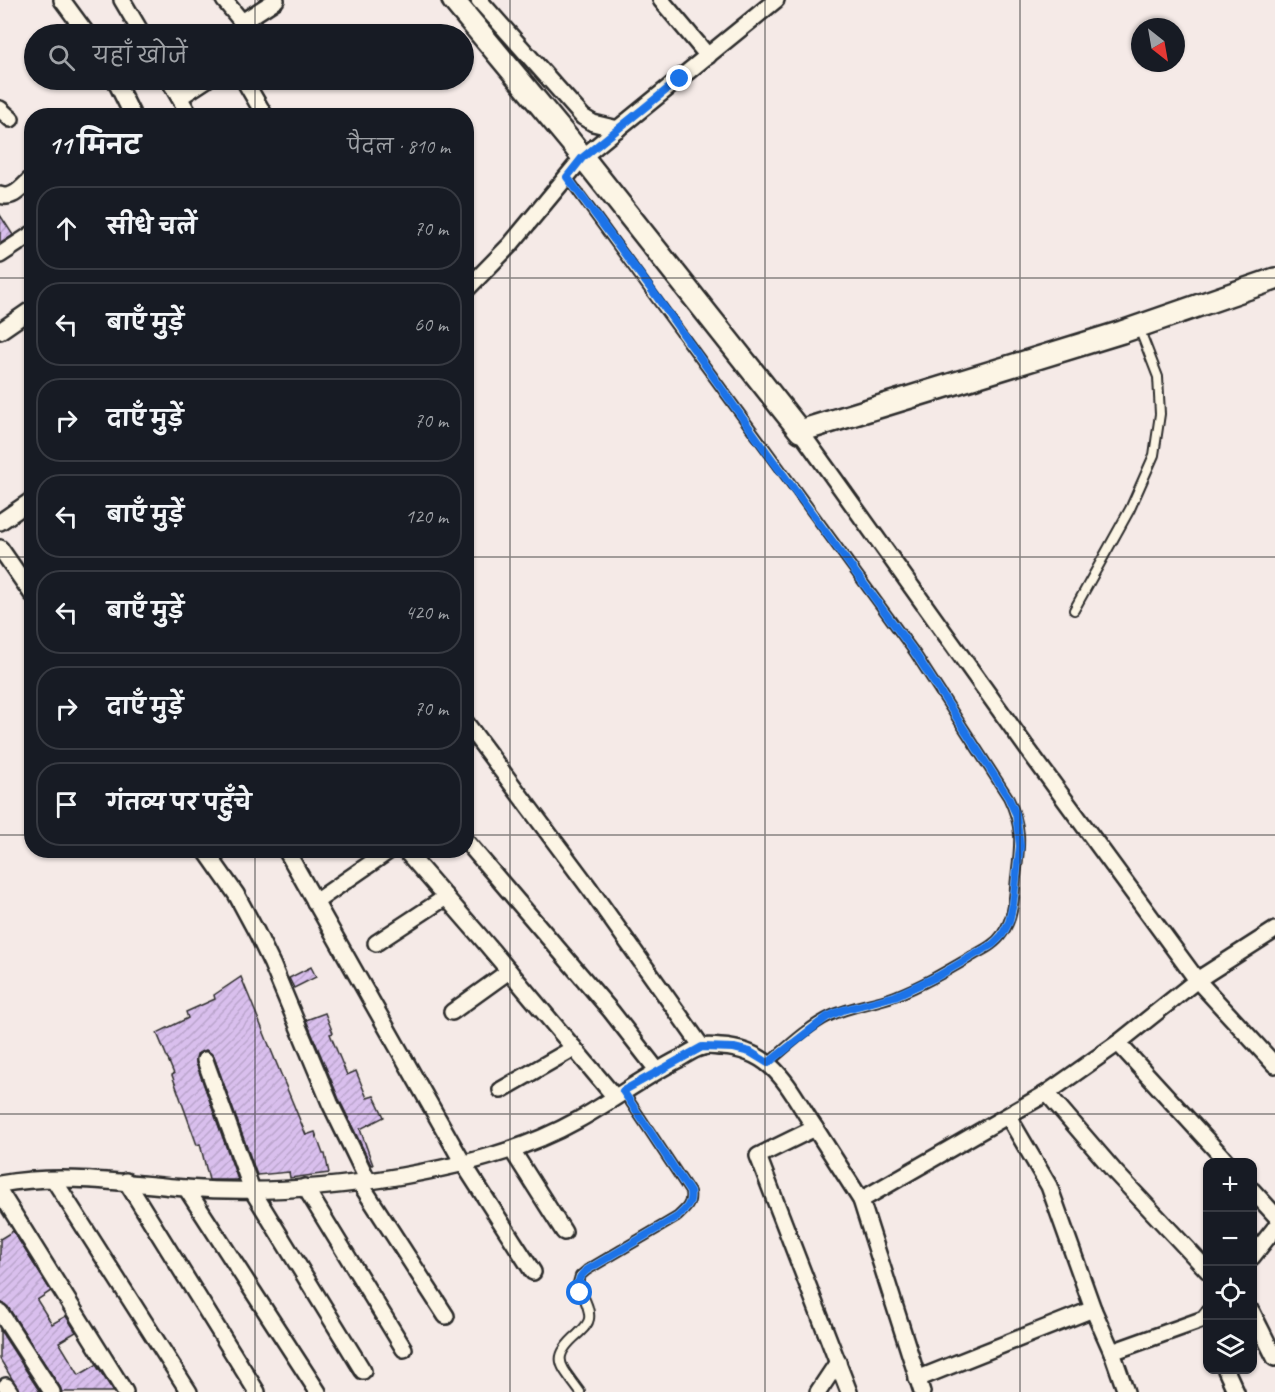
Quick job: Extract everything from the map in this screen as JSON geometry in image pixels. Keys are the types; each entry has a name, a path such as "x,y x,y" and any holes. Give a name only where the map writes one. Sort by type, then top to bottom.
{"street":[{"path":"62,0 80,24"},
{"path":"122,0 136,24"},
{"path":"224,0 239,24"},
{"path":"246,24 276,0"},
{"path":"453,0 473,24"},
{"path":"479,0 583,117 593,123 618,129"},
{"path":"661,0 708,56"},
{"path":"474,282 510,245 567,177 576,149 618,129 776,0"},
{"path":"474,25 576,149 800,431 1029,751 1197,980 1275,1065"},
{"path":"120,90 129,108"},
{"path":"175,90 186,108"},
{"path":"180,97 191,90"},
{"path":"250,90 260,108"},
{"path":"0,195 12,196 24,185"},
{"path":"0,255 24,239"},
{"path":"800,431 1139,326 1275,279"},
{"path":"0,331 24,314"},
{"path":"0,522 24,506"},
{"path":"0,548 24,582"},
{"path":"474,734 590,890 702,1047"},
{"path":"474,850 611,1011 657,1070"},
{"path":"211,858 236,894 262,944 364,1182 446,1316"},
{"path":"290,858 463,1163 533,1272"},
{"path":"315,902 378,858"},
{"path":"412,858 574,1048 619,1094"},
{"path":"376,943 446,897"},
{"path":"861,1200 1047,1094 1118,1043 1197,980 1275,931"},
{"path":"452,1012 509,971"},
{"path":"1118,1043 1223,1158"},
{"path":"0,1184 24,1180 126,1181 186,1188 252,1190 364,1182 463,1163 512,1150 579,1119 657,1070 702,1047 742,1050 750,1052 774,1067 861,1200 920,1385 1093,1310"},
{"path":"501,1089 574,1048"},
{"path":"205,1060 252,1190 363,1371"},
{"path":"1047,1094 1115,1172 1203,1266"},
{"path":"1008,1116 1049,1186 1093,1310 1126,1392"},
{"path":"815,1128 758,1156 849,1392"},
{"path":"512,1150 564,1232"},
{"path":"54,1180 189,1392"},
{"path":"126,1181 257,1392"},
{"path":"304,1187 404,1348"},
{"path":"186,1188 318,1392"},
{"path":"0,1192 125,1392"},
{"path":"1257,1195 1275,1215"},
{"path":"1257,1251 1275,1228"},
{"path":"0,1312 52,1392"},
{"path":"1256,1320 1275,1358"},
{"path":"1112,1353 1203,1321"},
{"path":"818,1392 838,1362"},
{"path":"1228,1374 1236,1392"}],"lane":[{"path":"567,177 915,653 1008,797 1016,814 1020,846 1013,904 1009,922 1002,935 993,944 938,976 895,996 843,1010 827,1017 768,1063"},
{"path":"1074,610 1130,509 1154,455 1160,414 1158,377 1139,326"},
{"path":"580,1392 560,1360 560,1353 566,1344 587,1325 590,1317 578,1283 580,1276 677,1217 687,1208 691,1200 690,1192 619,1094"}],"building":[{"path":"0,215 13,235 1,243 0,242"},
{"path":"311,967 316,977 294,988 289,978"},
{"path":"241,977 306,1135 315,1132 323,1154 325,1154 329,1173 290,1178 289,1172 257,1175 214,1057 206,1050 197,1054 196,1063 238,1180 209,1180 200,1144 197,1145 172,1075 174,1074 157,1033 188,1018 186,1012 215,999 214,995"},
{"path":"325,1013 333,1033 330,1034 347,1075 356,1071 367,1098 374,1096 384,1117 360,1129 373,1165 339,1099 306,1020"},
{"path":"13,1231 51,1291 37,1300 52,1324 66,1316 76,1332 59,1342 79,1375 96,1365 114,1392 62,1392 8,1307 0,1302 0,1239"},
{"path":"0,1330 40,1392 20,1392 0,1359"}],"route":[{"path":"580,1293 578,1283 580,1276 587,1270 677,1217 687,1208 691,1200 690,1192 623,1091 657,1070 702,1047 734,1048 750,1052 768,1063 827,1017 843,1010 895,996 938,976 993,944 1002,935 1009,922 1020,846 1016,814 1008,797 915,653 567,177 582,158 680,79"}]}
